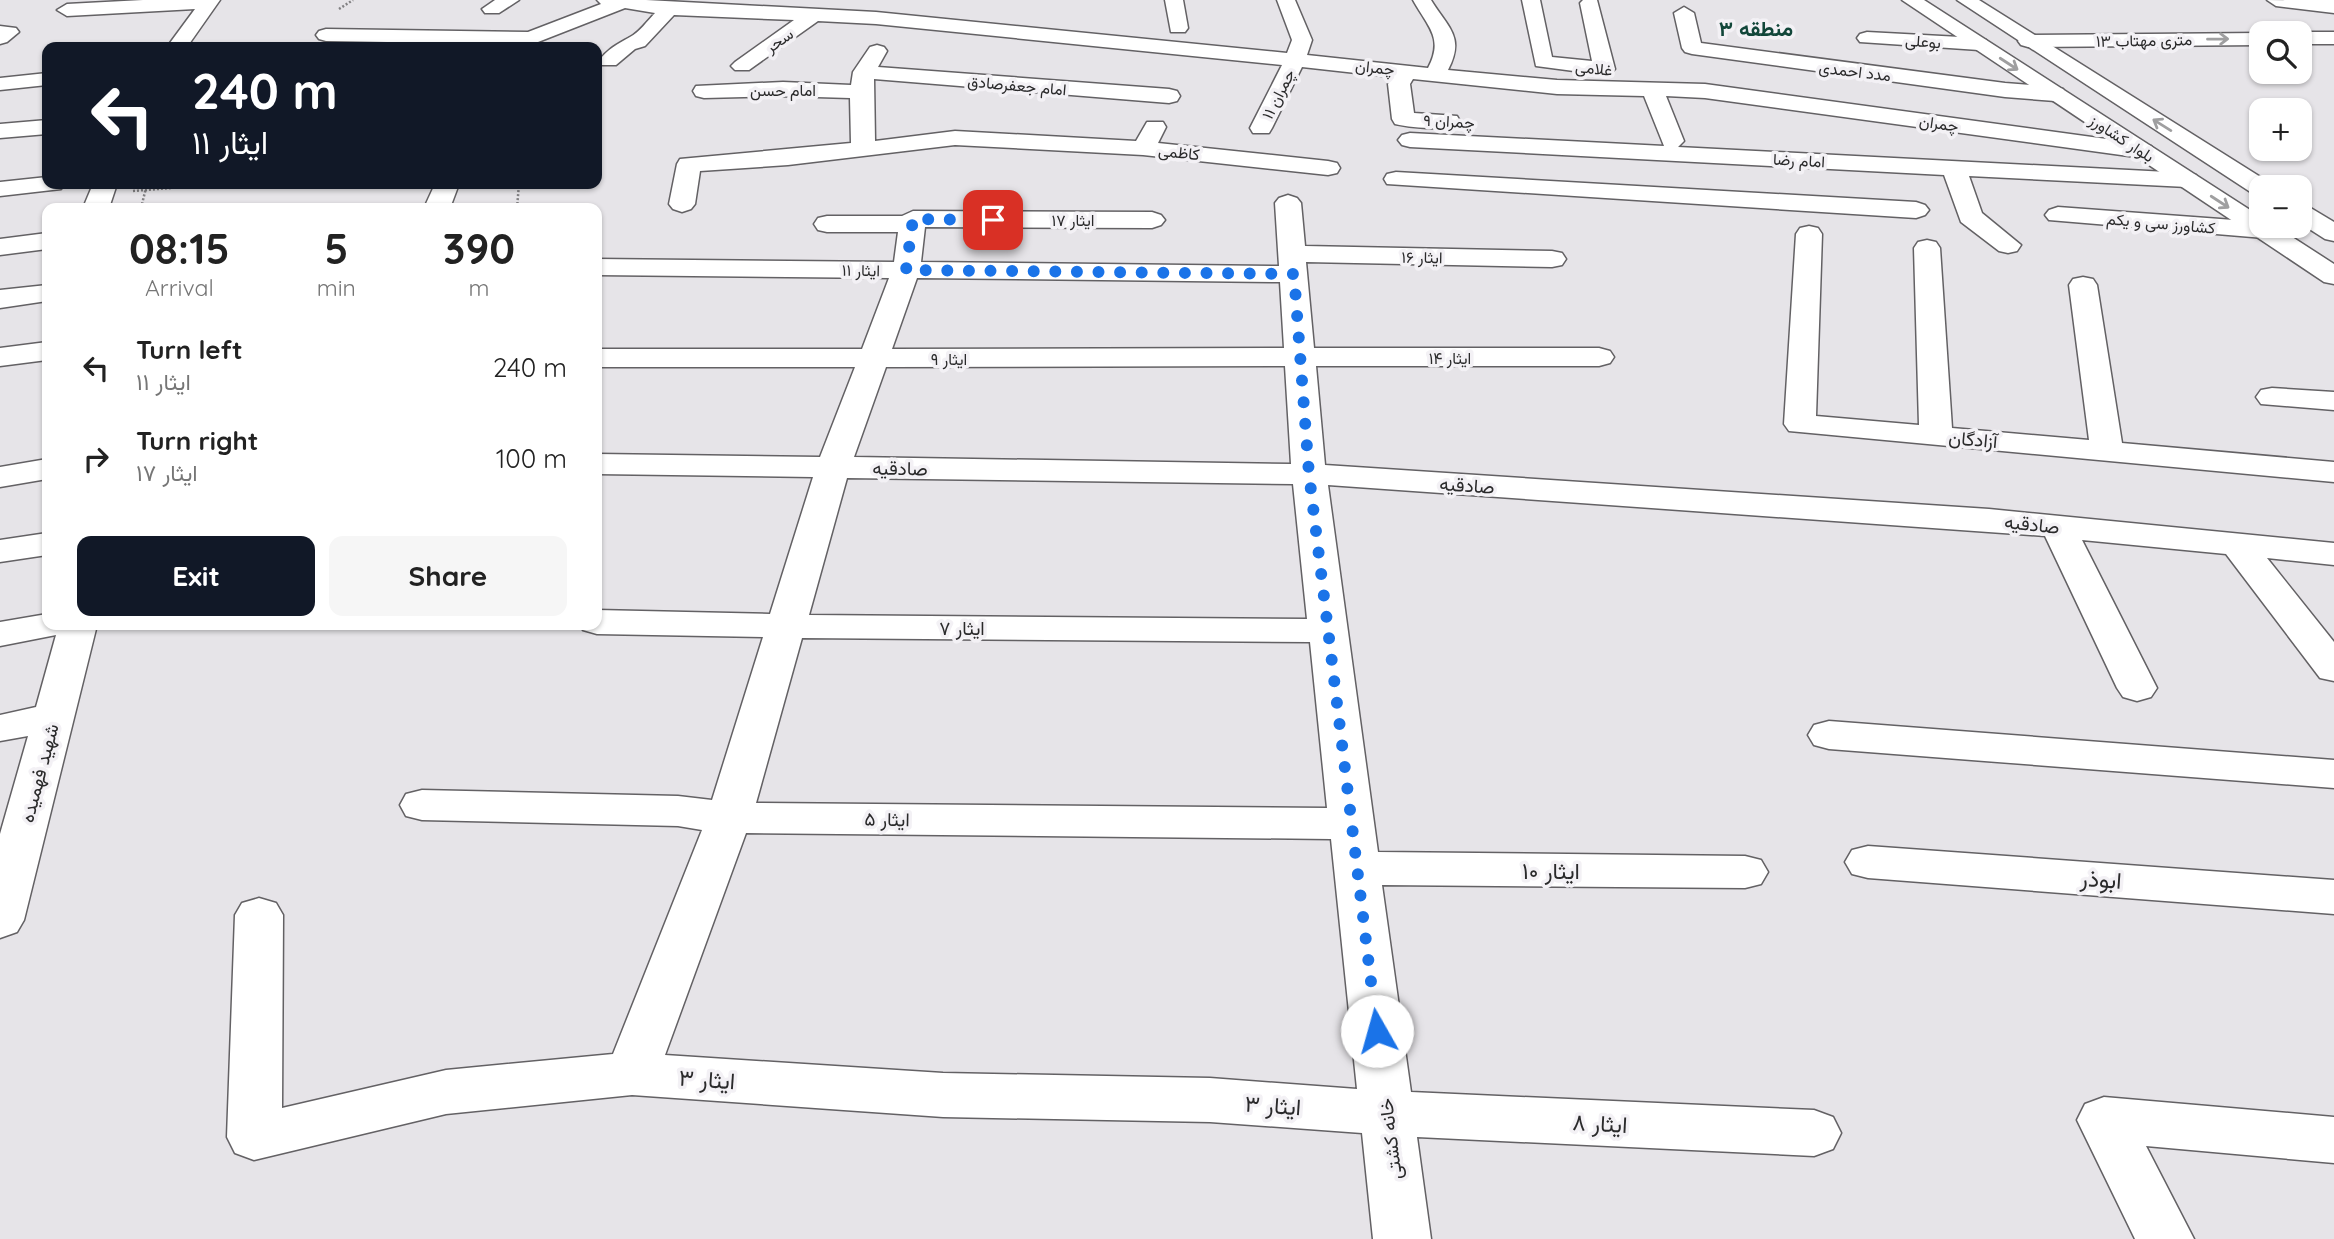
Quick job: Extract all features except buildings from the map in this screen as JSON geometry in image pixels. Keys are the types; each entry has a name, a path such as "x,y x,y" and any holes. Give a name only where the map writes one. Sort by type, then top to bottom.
{"main road":[{"path":"492,9 510,0"},
{"path":"1174,0 1178,28"},
{"path":"1286,0 1302,40 1296,59"},
{"path":"1422,0 1447,43 1446,53 1435,74"},
{"name":"غلامی","path":"1531,0 1542,62 1651,75 1705,91"},
{"name":"بلوار کشاورز","path":"1911,0 2249,220"},
{"path":"1924,0 1945,23"},
{"name":"بلوار کشاورز","path":"1966,0 2249,180"},
{"path":"2276,0 2334,6"},
{"path":"2292,0 2334,6"},
{"path":"67,10 211,1"},
{"path":"181,42 211,1"},
{"path":"530,42 614,1"},
{"name":"چمران","path":"614,1 669,9 780,6 816,14 866,8 934,24 1556,87 1705,91 2143,151"},
{"path":"1590,3 1604,69"},
{"path":"863,147 866,126 860,100 866,64 886,41 916,27 934,24 982,7"},
{"path":"609,61 628,44 638,42 669,9"},
{"name":"مدد احمدی","path":"1684,13 1692,48 1965,85 2055,94"},
{"name":"سحر","path":"742,66 816,14"},
{"path":"0,32 9,32 0,38"},
{"path":"326,35 503,42"},
{"name":"بوعلی","path":"1867,38 1979,44"},
{"path":"2312,38 2334,38"},
{"name":"۱۳ متری مهتاب","path":"2028,41 2249,39"},
{"name":"کاظمی","path":"1197,49 1143,148 1328,168"},
{"name":"چمران ۱۱","path":"1261,128 1296,59"},
{"name":"چمران ۹","path":"1406,71 1399,84 1403,130 1519,124"},
{"path":"0,84 42,80"},
{"name":"امام جعفرصادق","path":"863,82 1177,83"},
{"name":"امام حسن","path":"704,91 783,89 863,82"},
{"path":"1653,90 1672,141"},
{"path":"1745,97 1757,131"},
{"path":"1860,112 1880,149"},
{"path":"1936,122 1954,161 1970,217 2008,245"},
{"path":"0,131 42,127"},
{"name":"امام رضا","path":"1403,130 1627,151 1954,161 2187,180"},
{"path":"682,204 689,164 788,158 955,138 1034,140 1143,148"},
{"path":"1627,151 1638,206"},
{"path":"1396,179 1638,206 1916,210"},
{"path":"0,189 42,185"},
{"name":"خانه کشتی","path":"1288,203 1309,474 1402,1239"},
{"name":"كشاورز سی و يكم","path":"2058,215 2249,229"},
{"name":"ایثار ۱۷","path":"827,224 913,224 913,219 1152,220"},
{"path":"2312,219 2334,233"},
{"path":"632,1074 729,818 833,468 906,270 913,224"},
{"name":"آزادگان","path":"1809,234 1800,424 2334,472"},
{"name":"بلوار کشاورز","path":"2276,238 2334,276"},
{"path":"0,247 42,242"},
{"path":"1927,248 1936,436"},
{"name":"ایثار ۱۶","path":"1293,264 1552,259"},
{"name":"ایثار ۱۱","path":"602,267 906,270 1293,264"},
{"path":"2083,285 2107,452"},
{"path":"0,299 42,294"},
{"path":"0,357 42,352"},
{"name":"ایثار ۱۴","path":"1300,359 1599,357"},
{"name":"ایثار ۹","path":"602,358 1300,359"},
{"path":"2272,397 2334,401"},
{"name":"صادقیه","path":"602,464 1309,474 1975,519 2334,554"},
{"path":"0,477 42,471"},
{"path":"2058,527 2137,688"},
{"path":"0,551 42,545"},
{"path":"2238,545 2334,669"},
{"name":"ایثار ۷","path":"602,621 786,626 1328,631"},
{"path":"0,635 42,627"},
{"name":"شهید فهمیده","path":"0,920 9,859 54,717 77,630"},
{"path":"0,728 54,717"},
{"path":"1829,735 2334,774"},
{"name":"ایثار ۵","path":"422,805 678,811 729,818 1352,824"},
{"name":"ابوذر","path":"1868,862 2334,897"},
{"name":"ایثار ۱۰","path":"1357,868 1745,872"},
{"name":"ایثار ۳","path":"259,915 254,1137 446,1093 632,1074 943,1095 1210,1100 1387,1113"},
{"name":"ایثار ۸","path":"1387,1113 1814,1133"},
{"path":"2165,1239 2104,1120 2334,1140"}],"path":[{"path":"101,196 158,189"},
{"path":"142,203 145,190"}],"district":[{"name":"منطقه ۳","path":"1756,28"}],"route":[{"path":"993,220 913,219 906,270 1294,274 1309,474 1377,1031"}]}
